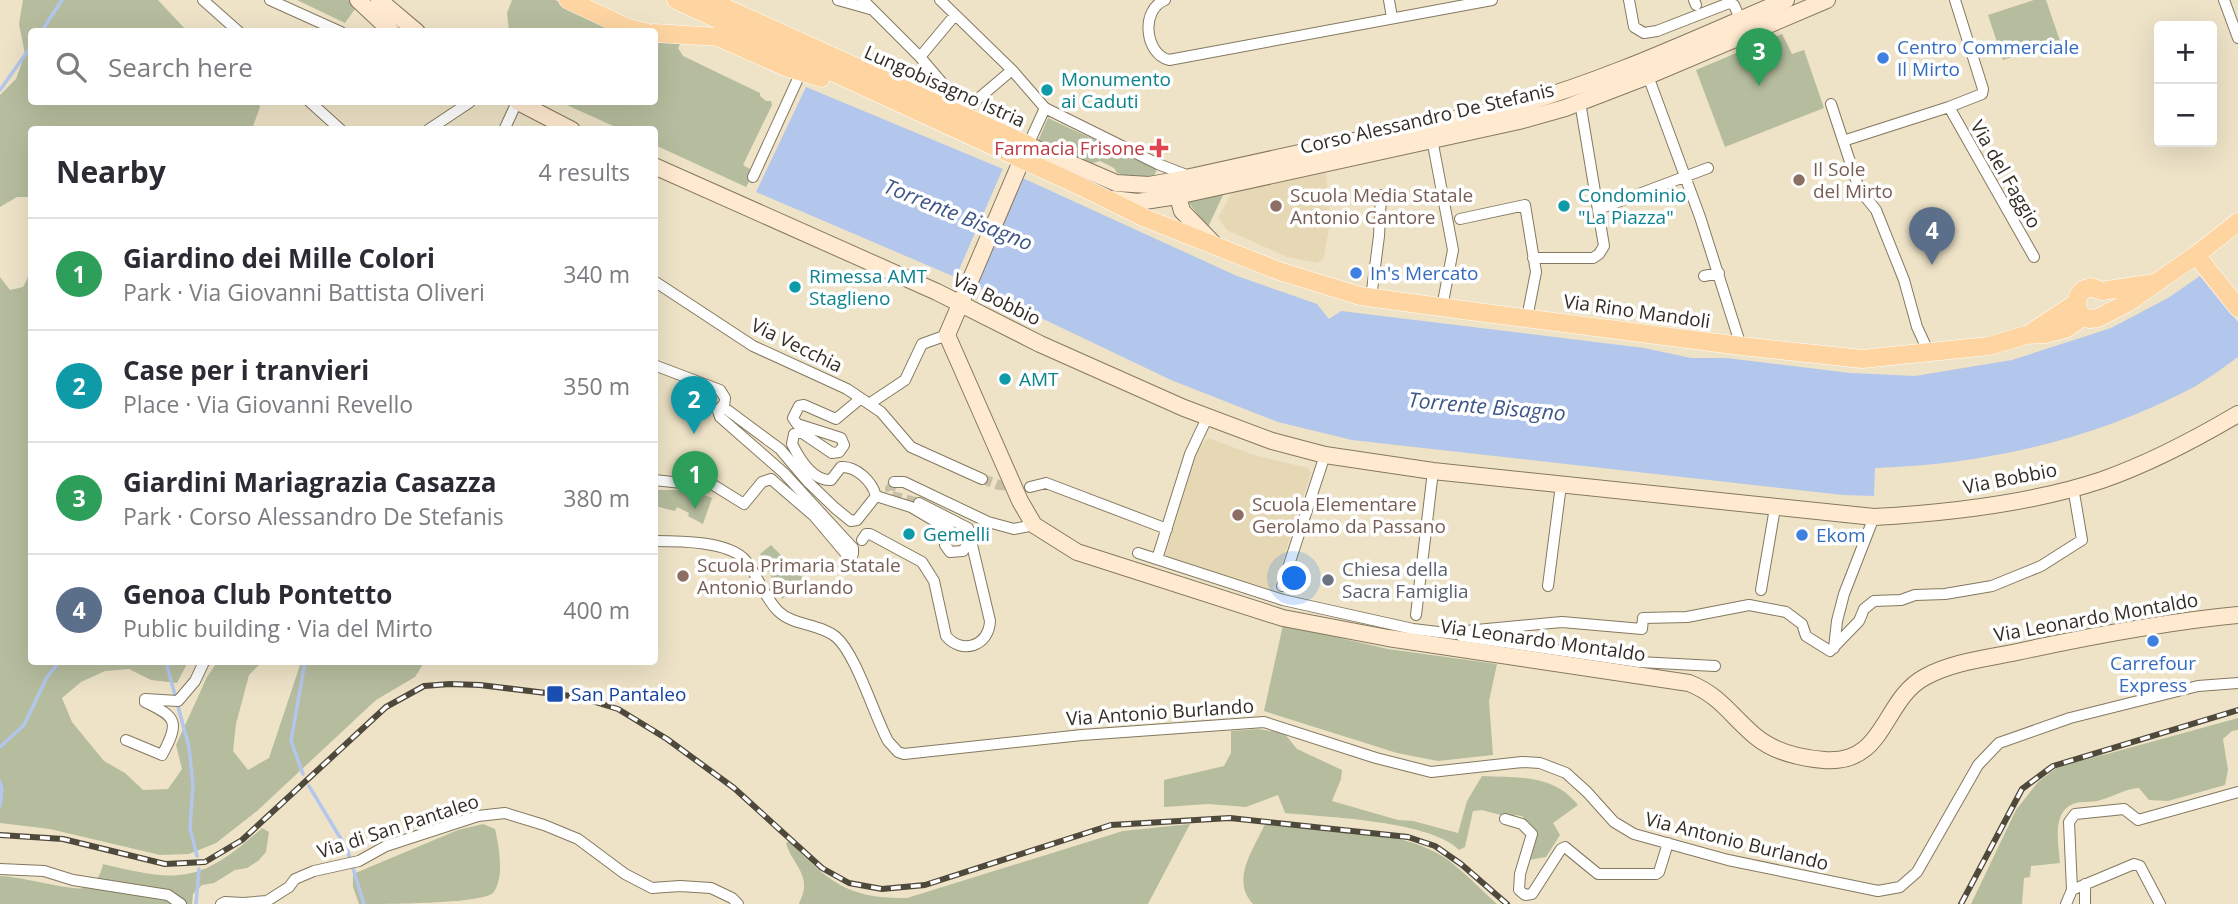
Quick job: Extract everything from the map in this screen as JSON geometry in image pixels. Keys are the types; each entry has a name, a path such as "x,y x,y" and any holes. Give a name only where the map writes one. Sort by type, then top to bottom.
{"main road":[{"path":"358,0 388,28"},
{"path":"379,0 412,28"},
{"path":"568,0 628,28"},
{"path":"676,0 798,64"},
{"name":"Lungobisagno Istria","path":"708,0 911,94 971,116 1044,170 1106,198"},
{"name":"Corso Alessandro De Stefanis","path":"1106,198 1138,202 1174,188 1519,121 1580,102 1648,76 1786,0"},
{"name":"Corso Alessandro De Stefanis","path":"1174,188 1189,176 1514,106 1561,93 1743,26 1827,0"},
{"path":"658,33 718,37 798,64"},
{"name":"Lungobisagno Istria","path":"798,64 834,74 1023,157 1115,183 1174,188"},
{"path":"524,105 564,126"},
{"path":"947,335 1023,157"},
{"name":"Via Bobbio","path":"658,168 1207,418 1272,441 1325,455 1433,471 1874,517 2024,499 2100,480 2154,460 2238,414"},
{"name":"Via Rino Mandoli","path":"1174,188 1182,211 1219,247"},
{"name":"Via Rino Mandoli","path":"1106,198 1145,218 1279,271 1371,298 1741,346 1862,359 1929,353 1989,346 2026,335 2080,310"},
{"path":"2154,283 2102,290 2091,287 2078,296 2080,310 2094,319 2126,303 2196,255 2238,222"},
{"path":"2196,255 2238,308"},
{"path":"2102,290 2108,302 2105,313"},
{"name":"Via Leonardo Montaldo","path":"947,335 1014,488 1034,525 1077,552 1283,618 1388,638 1689,683 1717,698 1765,744 1798,757 1827,760 1850,758 1865,749 1881,732 1905,692 1917,681 1941,670 2143,626 2238,615"}],"street":[{"path":"203,0 234,28"},
{"path":"270,0 332,28"},
{"path":"838,0 873,9"},
{"path":"863,0 920,57 971,116 1012,70"},
{"path":"940,0 1012,70 1045,108 1158,164 1189,176"},
{"path":"1165,0 1158,3 1150,13 1148,25 1154,51 1160,58 1169,60 1492,0"},
{"path":"1388,0 1392,18"},
{"path":"1629,0 1634,27 1644,33 1657,31 1729,3 1734,5 1743,26"},
{"name":"Via del Faggio","path":"1843,141 1982,94 1983,89 1955,0"},
{"path":"2224,0 2238,38"},
{"path":"920,57 955,15"},
{"path":"753,177 798,64"},
{"path":"911,94 934,73"},
{"path":"1648,76 1674,141 1741,346"},
{"path":"1533,258 1593,258 1604,246 1600,209 1580,102"},
{"path":"1831,104 1859,189 1876,210 1904,279 1908,298 1929,353"},
{"path":"315,105 337,126"},
{"path":"434,126 466,105"},
{"path":"506,126 516,105"},
{"name":"Via del Faggio","path":"1948,107 2034,257"},
{"path":"1023,157 1045,108"},
{"path":"1432,139 1453,250 1442,307"},
{"path":"1158,164 1174,188"},
{"path":"1600,209 1708,168"},
{"path":"1371,298 1381,195"},
{"path":"1460,219 1525,205 1536,272 1527,318"},
{"path":"1704,276 1719,273"},
{"name":"Via Vecchia","path":"658,284 753,346 848,389 893,425 911,447 982,479"},
{"path":"947,335 922,344 905,380 836,419 804,405 799,406 793,418 797,424 841,438 844,445 839,452 832,453 801,432 794,434 792,444 801,460 820,478 831,480 841,467 848,467 861,474 876,496 911,508 950,530 946,545 950,552 963,551 970,540"},
{"path":"658,367 720,390 725,398 724,407 729,413 780,449 807,482 851,521 857,520 876,496"},
{"path":"658,480 681,483 700,476 744,504 766,479 775,481 814,516 846,554 851,556 854,553 839,531 784,473 720,417 719,408 724,407"},
{"path":"1157,559 1190,454 1207,418"},
{"path":"1282,586 1325,455"},
{"path":"1416,615 1433,471"},
{"path":"894,482 908,484 988,522 1014,529 1034,525"},
{"path":"1030,487 1046,483 1167,529"},
{"path":"1548,586 1561,485"},
{"path":"1455,634 1562,622 1642,629 1643,618 1687,617 1749,605 1786,612 1802,624 1806,636 1830,651 1859,621 1864,609 1874,601 1901,600 1915,595 1945,594 1992,586 2040,566 2082,540 2073,487"},
{"path":"862,540 866,534 870,534 922,562 934,581 946,636 950,641 964,647 978,644 990,629 986,599 966,526 919,503"},
{"path":"1760,590 1775,508"},
{"path":"1833,648 1844,594 1874,517"},
{"name":"Via Antonio Burlando","path":"658,541 704,545 735,552 746,560 781,614 826,631 837,638 847,651 881,729 898,752 914,754 1082,735 1264,722 1376,758 1431,772 1522,762 1551,766 1576,781 1622,828 1728,860 1878,891 1900,887 1917,872 1978,765 1999,743 2070,718 2198,686 2238,683"},
{"path":"1138,553 1283,600 1413,629 1649,663 1715,666"},
{"path":"125,740 162,755 170,738 172,722 164,709 145,702 145,699 178,701 195,681 203,665"},
{"path":"2066,904 2072,890 2069,821 2075,814 2124,809 2138,820 2238,792"},
{"name":"Via di San Pantaleo","path":"221,904 267,901 289,887 295,879 359,861 386,846 478,816 505,813 578,839 625,874 652,888 711,888 732,898 738,904"},
{"path":"1505,819 1522,824 1532,834 1519,880 1519,890 1525,895 1532,894 1561,849 1565,847 1594,873 1633,875 1659,872 1668,844"},
{"path":"2072,890 2127,866 2137,865 2160,904"},
{"path":"0,869 44,871 73,880 168,895 181,904"},
{"path":"2085,884 2085,904"}],"shaded area":[{"name":"Scuola Media Statale Antonio Cantore","path":"1326,172 1330,222 1324,257 1318,263 1287,257 1227,230 1218,218 1231,194"},
{"name":"Scuola Elementare Gerolamo da Passano","path":"1208,438 1257,456 1308,468 1311,473 1273,590 1165,556 1198,447"}],"green space":[{"path":"23,0 158,0 184,28 28,28 28,105 259,105 253,126 28,126 28,197 17,197 0,207 0,95 16,79 25,54 19,24"},
{"path":"297,0 350,0 357,6 345,23"},
{"path":"512,0 555,0 619,28 509,28 507,13"},
{"path":"2034,0 2046,0 2060,41 2003,60 1988,15"},
{"path":"1782,34 1792,54 1804,50 1824,108 1725,147 1696,70"},
{"path":"658,36 683,38 678,48 683,56 760,93 766,101 771,101 772,105 743,165 755,172 746,187 658,146 658,126 613,126 567,105 658,105"},
{"path":"1048,118 1157,169 1154,176 1135,178 1117,173 1114,168 1100,161 1090,164 1038,141"},
{"path":"1224,193 1208,227 1188,202"},
{"path":"28,276 28,665 186,665 177,683 151,680 129,669 105,671 81,682 62,698 72,722 104,761 125,773 143,790 168,789 182,769 176,745 215,665 259,665 249,675 236,724 233,751 248,770 269,758 300,665 422,665 415,677 376,700 257,811 216,843 189,854 160,855 50,829 0,823 0,277 10,290 23,287"},
{"path":"658,490 692,490 712,498 703,524 677,507 675,511 658,507"},
{"path":"771,545 804,579 782,599 760,554"},
{"path":"1283,625 1388,649 1497,664 1489,701 1493,755 1438,761 1397,753 1264,711"},
{"path":"2238,718 2238,730 2232,731 2223,739 2228,770 2225,785 2168,801 2149,800 2139,788 2097,801 2072,804 2064,811 2058,824 2060,863 2031,866 2030,877 2024,878 2022,904 1971,904 2016,810 2038,782 2063,763 2107,754"},
{"path":"1258,729 1284,733 1297,749 1342,770 1332,801 1398,820 1413,821 1458,833 1467,801 1482,776 1522,778 1546,783 1558,788 1578,805 1553,823 1560,835 1546,857 1529,860 1537,831 1522,816 1508,817 1482,810 1473,811 1465,847 1459,850 1445,840 1403,827 1285,813 1278,795 1246,807 1208,804 1164,807 1164,780 1224,766 1231,753 1231,731"},
{"path":"483,824 495,829 498,844 500,871 493,893 485,897 451,901 359,904 353,887 353,874 458,830"},
{"path":"1190,824 1148,904 799,904 804,891 804,881 786,843 789,841 828,877 854,891 887,898 907,898 1123,831"},
{"path":"1265,824 1375,834 1417,844 1450,862 1497,904 1253,904 1246,895 1244,875 1250,854"},
{"path":"262,828 269,832 266,852 258,861 247,868 235,870 214,883 202,885 193,894 192,904 0,904 0,876 83,888 99,876 103,864 152,874 189,874 222,860"}],"water":[{"name":"Torrente Bisagno","path":"806,87 1003,169 1237,276 1317,304 1329,319 1341,311 1644,348 1691,358 1726,358 1850,373 1915,376 2012,360 2111,328 2168,298 2200,276 2238,322 2238,357 2194,387 2157,405 2079,435 1998,455 1916,466 1875,468 1874,496 1843,495 1352,440 1278,422 1171,380 955,277 756,192"}],"pier":[{"path":"1004,166 1025,175 975,288 955,279"}],"waterway":[{"path":"44,28 62,0"},
{"path":"0,90 28,51"},
{"path":"0,747 24,725 47,677 57,665"},
{"path":"167,665 189,747 193,785 190,828 197,856"},
{"path":"303,774 291,741 304,665"},
{"path":"0,782 0,806"},
{"path":"309,786 347,849 364,904"},
{"path":"196,904 199,869"}],"tunnel":[{"path":"982,479 999,485 1030,487"},
{"path":"894,482 890,489 892,496 919,503"}],"railway":[{"path":"0,835 63,839 165,864 205,862 242,840 386,707 424,686 480,685 579,697 618,709 667,739 734,788 822,868 849,883 882,889 925,885 1111,825 1230,818 1408,837 1435,846 1461,864 1507,904"},
{"path":"1961,904 2022,789 2053,766 2238,710"}],"place":[{"name":"Centro Commerciale Il Mirto","path":"1883,58"},
{"name":"Giardini Mariagrazia Casazza","path":"1759,86"},
{"name":"Monumento ai Caduti","path":"1047,90"},
{"name":"Farmacia Frisone","path":"1159,148"},
{"name":"Il Sole del Mirto","path":"1799,180"},
{"name":"Scuola Media Statale Antonio Cantore","path":"1276,206"},
{"name":"Condominio \"La Piazza\"","path":"1564,206"},
{"name":"Genoa Club Pontetto","path":"1932,265"},
{"name":"In's Mercato","path":"1356,273"},
{"name":"Rimessa AMT Staglieno","path":"795,287"},
{"name":"AMT","path":"1005,379"},
{"name":"Case per i tranvieri","path":"694,434"},
{"name":"Giardino dei Mille Colori","path":"695,509"},
{"name":"Scuola Elementare Gerolamo da Passano","path":"1238,515"},
{"name":"Gemelli","path":"909,534"},
{"name":"Ekom","path":"1802,535"},
{"name":"Scuola Primaria Statale Antonio Burlando","path":"683,576"},
{"name":"Chiesa della Sacra Famiglia","path":"1328,580"},
{"name":"Carrefour Express","path":"2153,641"},
{"name":"San Pantaleo","path":"555,694"}]}
